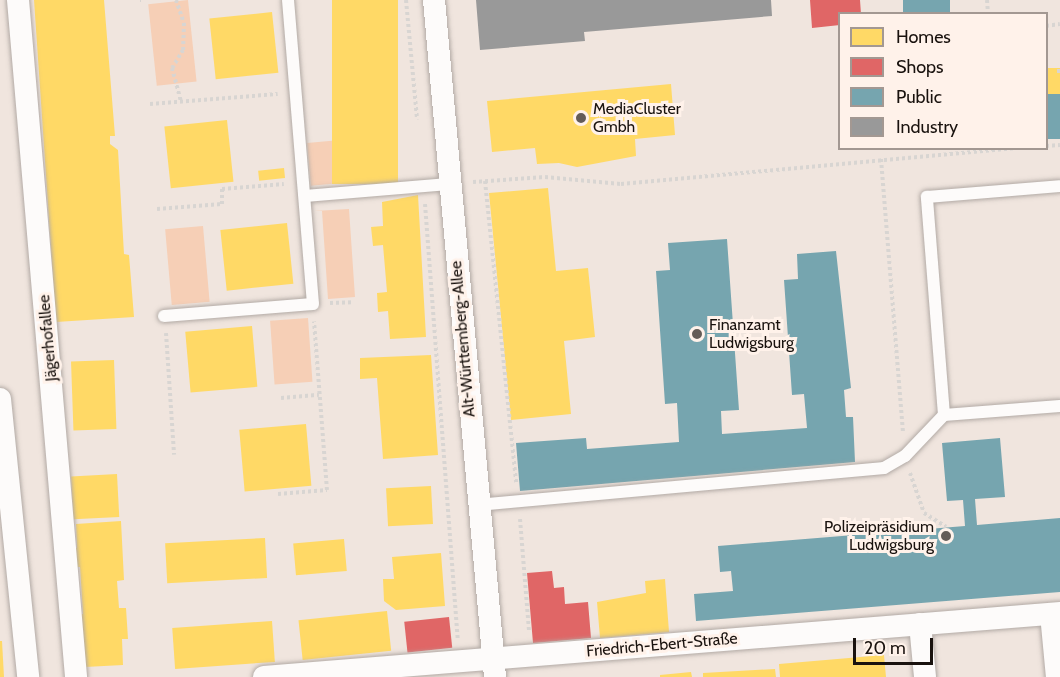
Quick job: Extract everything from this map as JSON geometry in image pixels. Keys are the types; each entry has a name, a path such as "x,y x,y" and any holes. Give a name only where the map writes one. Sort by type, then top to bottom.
{"street":[{"name":"Jägerhofallee","path":"18,0 76,677"},
{"name":"Alt-Württemberg-Allee","path":"434,0 477,505 494,668"},
{"path":"0,399 28,677"},
{"name":"Friedrich-Ebert-Straße","path":"264,677 460,661 494,668 531,656 1056,613"},
{"path":"1056,613 1057,677"},
{"path":"920,624 925,677"}],"lane":[{"path":"164,316 313,304 288,0"},
{"path":"305,196 449,184"},
{"path":"944,415 927,197 1060,186"},
{"path":"477,505 884,468 905,456 944,415 1060,406"}],"path":[{"path":"176,0 184,23 183,50 172,68 182,101"},
{"path":"406,0 418,124"},
{"path":"150,104 297,92"},
{"path":"449,184 545,177 621,184 989,150"},
{"path":"881,159 905,456 924,513 946,527"},
{"path":"485,181 518,501 531,656"},
{"path":"157,209 222,204 222,189 304,182"},
{"path":"423,186 460,661"},
{"path":"278,494 327,490 313,304"},
{"path":"164,316 174,455"},
{"path":"281,398 320,395"}],"shaded area":[{"path":"188,0 197,82 157,86 148,4"},
{"path":"340,140 344,183 311,186 307,143"},
{"path":"349,209 355,297 328,299 322,211 314,211"},
{"path":"203,226 210,302 172,305 165,229"},
{"path":"308,318 312,382 275,384 270,321"}],"building: Homes":[{"path":"34,0 104,0 115,136 110,136 110,144 118,150 124,254 129,255 134,317 56,322"},
{"path":"332,0 398,0 398,184 332,184"},
{"path":"272,12 278,73 216,79 209,19"},
{"path":"1048,68 1060,68 1060,94 1048,94"},
{"name":"MediaCluster Gmbh","path":"671,84 675,135 635,139 636,156 577,167 559,163 537,164 535,148 492,152 487,101"},
{"path":"227,120 233,182 171,188 164,127"},
{"path":"284,168 285,178 259,181 258,171"},
{"path":"548,188 556,271 588,268 595,337 564,341 571,414 511,420 489,193"},
{"path":"418,195 426,337 390,339 388,311 378,312 377,293 387,292 383,245 373,246 371,227 383,226 382,202"},
{"path":"287,223 293,284 227,291 220,230"},
{"path":"252,326 257,387 191,393 185,332"},
{"path":"431,355 438,455 383,459 377,378 360,379 360,358"},
{"path":"114,360 116,429 73,430 71,362"},
{"path":"306,424 311,486 245,492 239,430"},
{"path":"117,474 119,517 73,519 71,476"},
{"path":"431,486 433,524 388,526 386,488"},
{"path":"121,521 124,580 117,581 119,608 126,608 128,639 122,639 123,665 85,667 76,615 83,614 80,567 71,567 70,548 77,548 76,524"},
{"path":"265,538 267,578 167,583 165,543"},
{"path":"344,539 347,571 296,575 293,543"},
{"path":"441,553 445,606 396,610 384,601 383,579 394,579 392,557"},
{"path":"665,579 669,632 600,638 597,602 646,593 645,581"},
{"path":"387,611 391,651 303,660 298,620"},
{"path":"272,621 275,662 175,669 172,628"},
{"path":"0,641 2,641 4,677 0,677"},
{"path":"884,655 886,677 780,677 779,664"},
{"path":"775,669 776,677 703,677 703,673"},
{"path":"691,672 692,677 660,677 660,675"}],"building: Shops":[{"path":"810,0 860,0 861,12 838,12 838,25 812,28"},
{"path":"552,571 554,588 564,587 565,604 588,602 591,638 533,643 527,573"},
{"path":"449,617 452,648 407,653 404,622"}],"building: Public":[{"path":"903,0 950,0 950,12 903,12"},
{"path":"1048,94 1060,94 1060,139 1048,139"},
{"name":"Finanzamt Ludwigsburg","path":"727,239 739,410 721,411 722,434 807,428 804,394 792,395 784,280 798,279 797,254 836,251 851,388 844,390 846,417 853,417 855,462 520,491 516,443 586,438 587,449 679,442 677,403 665,404 656,271 670,270 668,243"},
{"name":"Polizeipräsidium Ludwigsburg","path":"1000,438 1005,497 975,499 977,525 1060,518 1060,592 696,621 694,594 733,591 731,571 720,572 718,546 965,526 963,500 947,501 942,443"}],"building: Industry":[{"path":"476,0 771,0 772,16 584,32 585,41 480,50"}],"place":[{"name":"MediaCluster Gmbh","path":"581,118"},
{"name":"Finanzamt Ludwigsburg","path":"697,334"},
{"name":"Polizeipräsidium Ludwigsburg","path":"946,536"}]}
